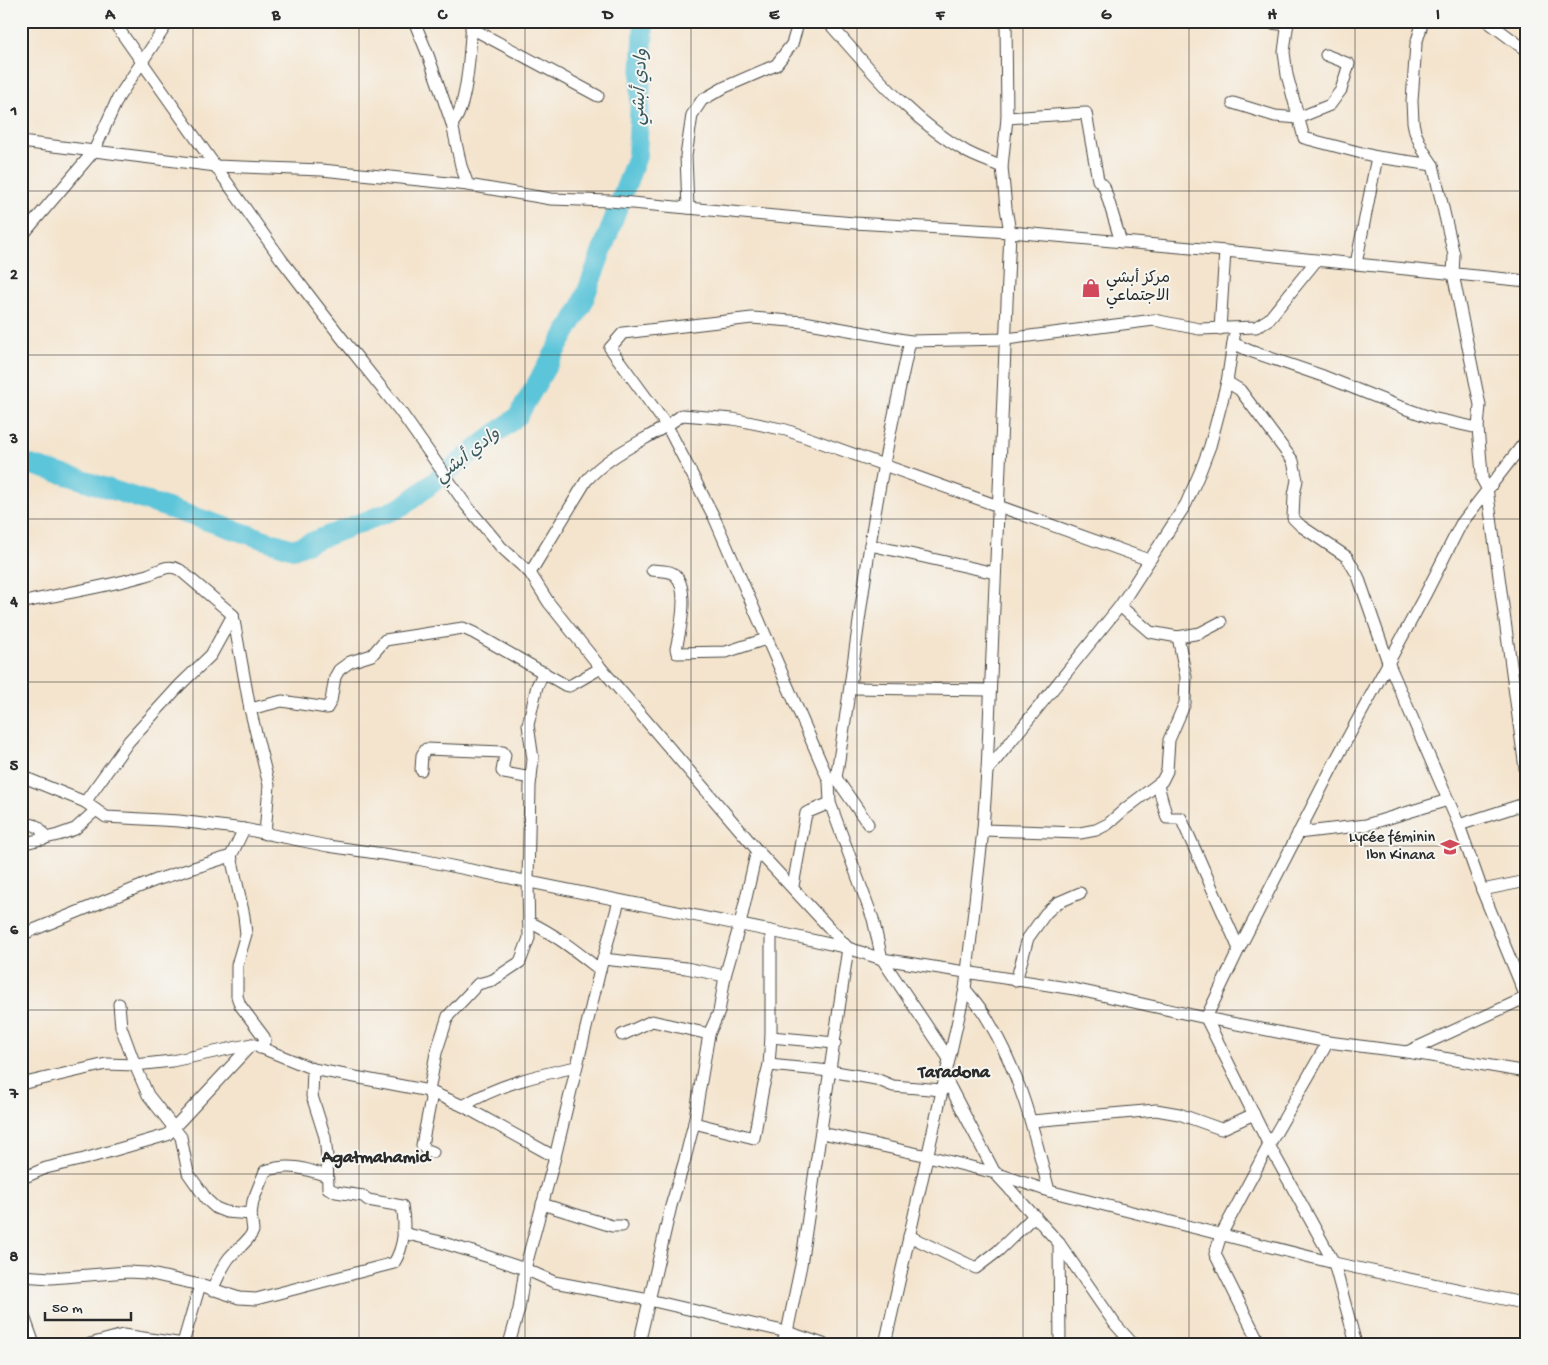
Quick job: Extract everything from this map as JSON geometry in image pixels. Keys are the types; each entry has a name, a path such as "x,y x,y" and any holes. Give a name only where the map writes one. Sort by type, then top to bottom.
{"street":[{"path":"113,21 281,259 400,411 466,505 501,547 530,573 549,603 601,668 757,850 793,886 848,948 801,1265 788,1332 782,1344"},
{"path":"21,237 94,151 118,98 169,21"},
{"path":"414,21 452,124 461,166 468,185"},
{"path":"688,208 686,156 692,115 702,100 725,87 776,65 792,44 799,21"},
{"path":"827,21 887,89 921,120 967,152 1002,167"},
{"path":"885,1344 965,989 983,830 1010,232 1002,167 1006,118 1006,21"},
{"path":"1254,21 1288,23 1284,52 1287,75 1304,138 1377,157 1433,165"},
{"path":"1423,21 1416,44 1412,101 1413,122 1423,150 1433,165 1454,255 1453,274 1480,405 1478,428 1482,479 1487,488 1527,783"},
{"path":"1487,21 1527,51"},
{"path":"452,124 457,119 464,100 471,25 598,96"},
{"path":"1233,103 1275,116 1298,118 1330,105 1341,90 1349,64 1326,55"},
{"path":"1006,118 1086,113 1098,180 1104,186 1121,242"},
{"path":"21,142 216,166 322,170 468,185 551,199 610,201 854,223 1010,232 1225,250 1316,261 1527,281"},
{"path":"1356,264 1377,157"},
{"path":"1220,329 1225,250"},
{"path":"868,824 832,780 766,639 714,517 667,426 610,348 623,333 752,318 804,322 910,341 1006,340 1154,320 1199,329 1256,327 1269,319 1316,261"},
{"path":"987,772 1120,606 1186,504 1210,446 1227,382 1234,329"},
{"path":"910,341 883,466 870,545 851,688 832,780 830,803 873,919 882,959 949,1059"},
{"path":"1233,343 1432,418 1478,428"},
{"path":"1227,382 1240,390 1293,461 1297,480 1293,518 1301,526 1347,557 1358,576 1388,662 1459,825 1482,890 1526,997 1407,1052"},
{"path":"530,573 586,481 598,468 611,458 667,426 682,415 733,419 786,430 1149,560"},
{"path":"1206,1018 1238,949 1461,524 1527,438"},
{"path":"870,545 995,573"},
{"path":"21,603 119,583 174,566 233,615 250,709 269,785 265,834"},
{"path":"652,570 672,573 678,580 682,594 683,614 677,652 726,652 766,639"},
{"path":"1120,606 1150,632 1178,637 1200,633 1222,622"},
{"path":"85,802 129,740 211,655 233,615"},
{"path":"250,709 282,701 327,708 331,702 339,670 350,662 372,655 385,640 463,628 565,685 570,686 601,668"},
{"path":"983,830 1080,833 1096,830 1108,824 1162,782 1167,770 1169,740 1185,702 1186,676 1178,637"},
{"path":"433,1152 426,1150 422,1145 431,1099 429,1091 436,1053 448,1016 478,984 493,980 520,962 530,938 528,882 533,759 528,725 537,686 544,672"},
{"path":"851,688 990,690"},
{"path":"421,770 422,755 426,749 503,752 502,771 504,773 531,778"},
{"path":"21,776 85,802 106,816 179,821 417,859 740,924 848,948 882,959 1074,989 1328,1042 1407,1052 1527,1072"},
{"path":"1158,785 1167,818 1180,818 1238,949"},
{"path":"1298,833 1366,825 1448,800"},
{"path":"793,886 806,813 830,803"},
{"path":"1459,825 1527,803"},
{"path":"21,844 75,829 96,810"},
{"path":"21,823 36,824 41,828 44,839"},
{"path":"21,1181 25,1177 46,1168 167,1135 264,1040 264,1037 240,1005 237,996 236,965 246,934 231,856 244,830"},
{"path":"639,1344 671,1206 694,1123 709,1034 720,1012 724,976 740,924 757,850"},
{"path":"21,935 156,880 231,856"},
{"path":"1482,890 1527,881"},
{"path":"1016,981 1028,938 1046,913 1057,902 1080,894"},
{"path":"509,1344 525,1269 619,901"},
{"path":"530,922 602,964 686,968 724,976"},
{"path":"694,1123 754,1138 769,1065 771,1038 771,931"},
{"path":"965,989 988,1019 1012,1066 1032,1121 1049,1191"},
{"path":"119,1004 121,1026 135,1065 155,1106 181,1137 188,1173 207,1200 216,1208 226,1212 251,1214"},
{"path":"1206,1018 1269,1144 1334,1263 1356,1344"},
{"path":"622,1035 652,1021 709,1034"},
{"path":"771,1038 835,1043"},
{"path":"1260,1344 1215,1254 1221,1235 1269,1144 1328,1042"},
{"path":"21,1084 106,1064 135,1065 172,1061 256,1046 312,1069 429,1091 463,1106 555,1157"},
{"path":"769,1065 830,1071 876,1080 893,1086 942,1090"},
{"path":"463,1106 478,1096 492,1091 543,1074 576,1066"},
{"path":"21,1276 52,1278 127,1272 147,1273 200,1285 239,1298 256,1299 394,1264 398,1256 403,1233 402,1206 368,1200 362,1196 328,1188 328,1157 325,1137 312,1096 312,1069"},
{"path":"945,1077 995,1173 1059,1243 1116,1324 1133,1344"},
{"path":"1032,1121 1156,1110 1179,1114 1222,1129 1254,1114"},
{"path":"822,1133 995,1173 1049,1191 1087,1199 1334,1263 1527,1304"},
{"path":"212,1290 230,1256 250,1238 254,1226 251,1214 253,1201 265,1171 275,1168 300,1167 327,1176"},
{"path":"542,1204 612,1226 622,1226"},
{"path":"908,1236 976,1268 998,1251 1035,1215"},
{"path":"403,1233 437,1241 525,1269 554,1282 649,1300 788,1332 823,1344"},
{"path":"1059,1243 1060,1344"},
{"path":"90,1344 123,1335 183,1343 200,1285"},
{"path":"21,1308 34,1344"},
{"path":"1520,1344 1527,1340"}],"waterway":[{"name":"وادي أبشي","path":"21,462 76,478 293,549 402,507 518,416 582,305 637,156 644,21"}],"place":[{"name":"مركز أبشي الاجتماعي","path":"1091,288"},
{"name":"Lycée féminin Ibn Kinana","path":"1450,847"}],"district":[{"name":"Taradona","path":"954,1073"},
{"name":"Agatmahamid","path":"376,1158"}]}
